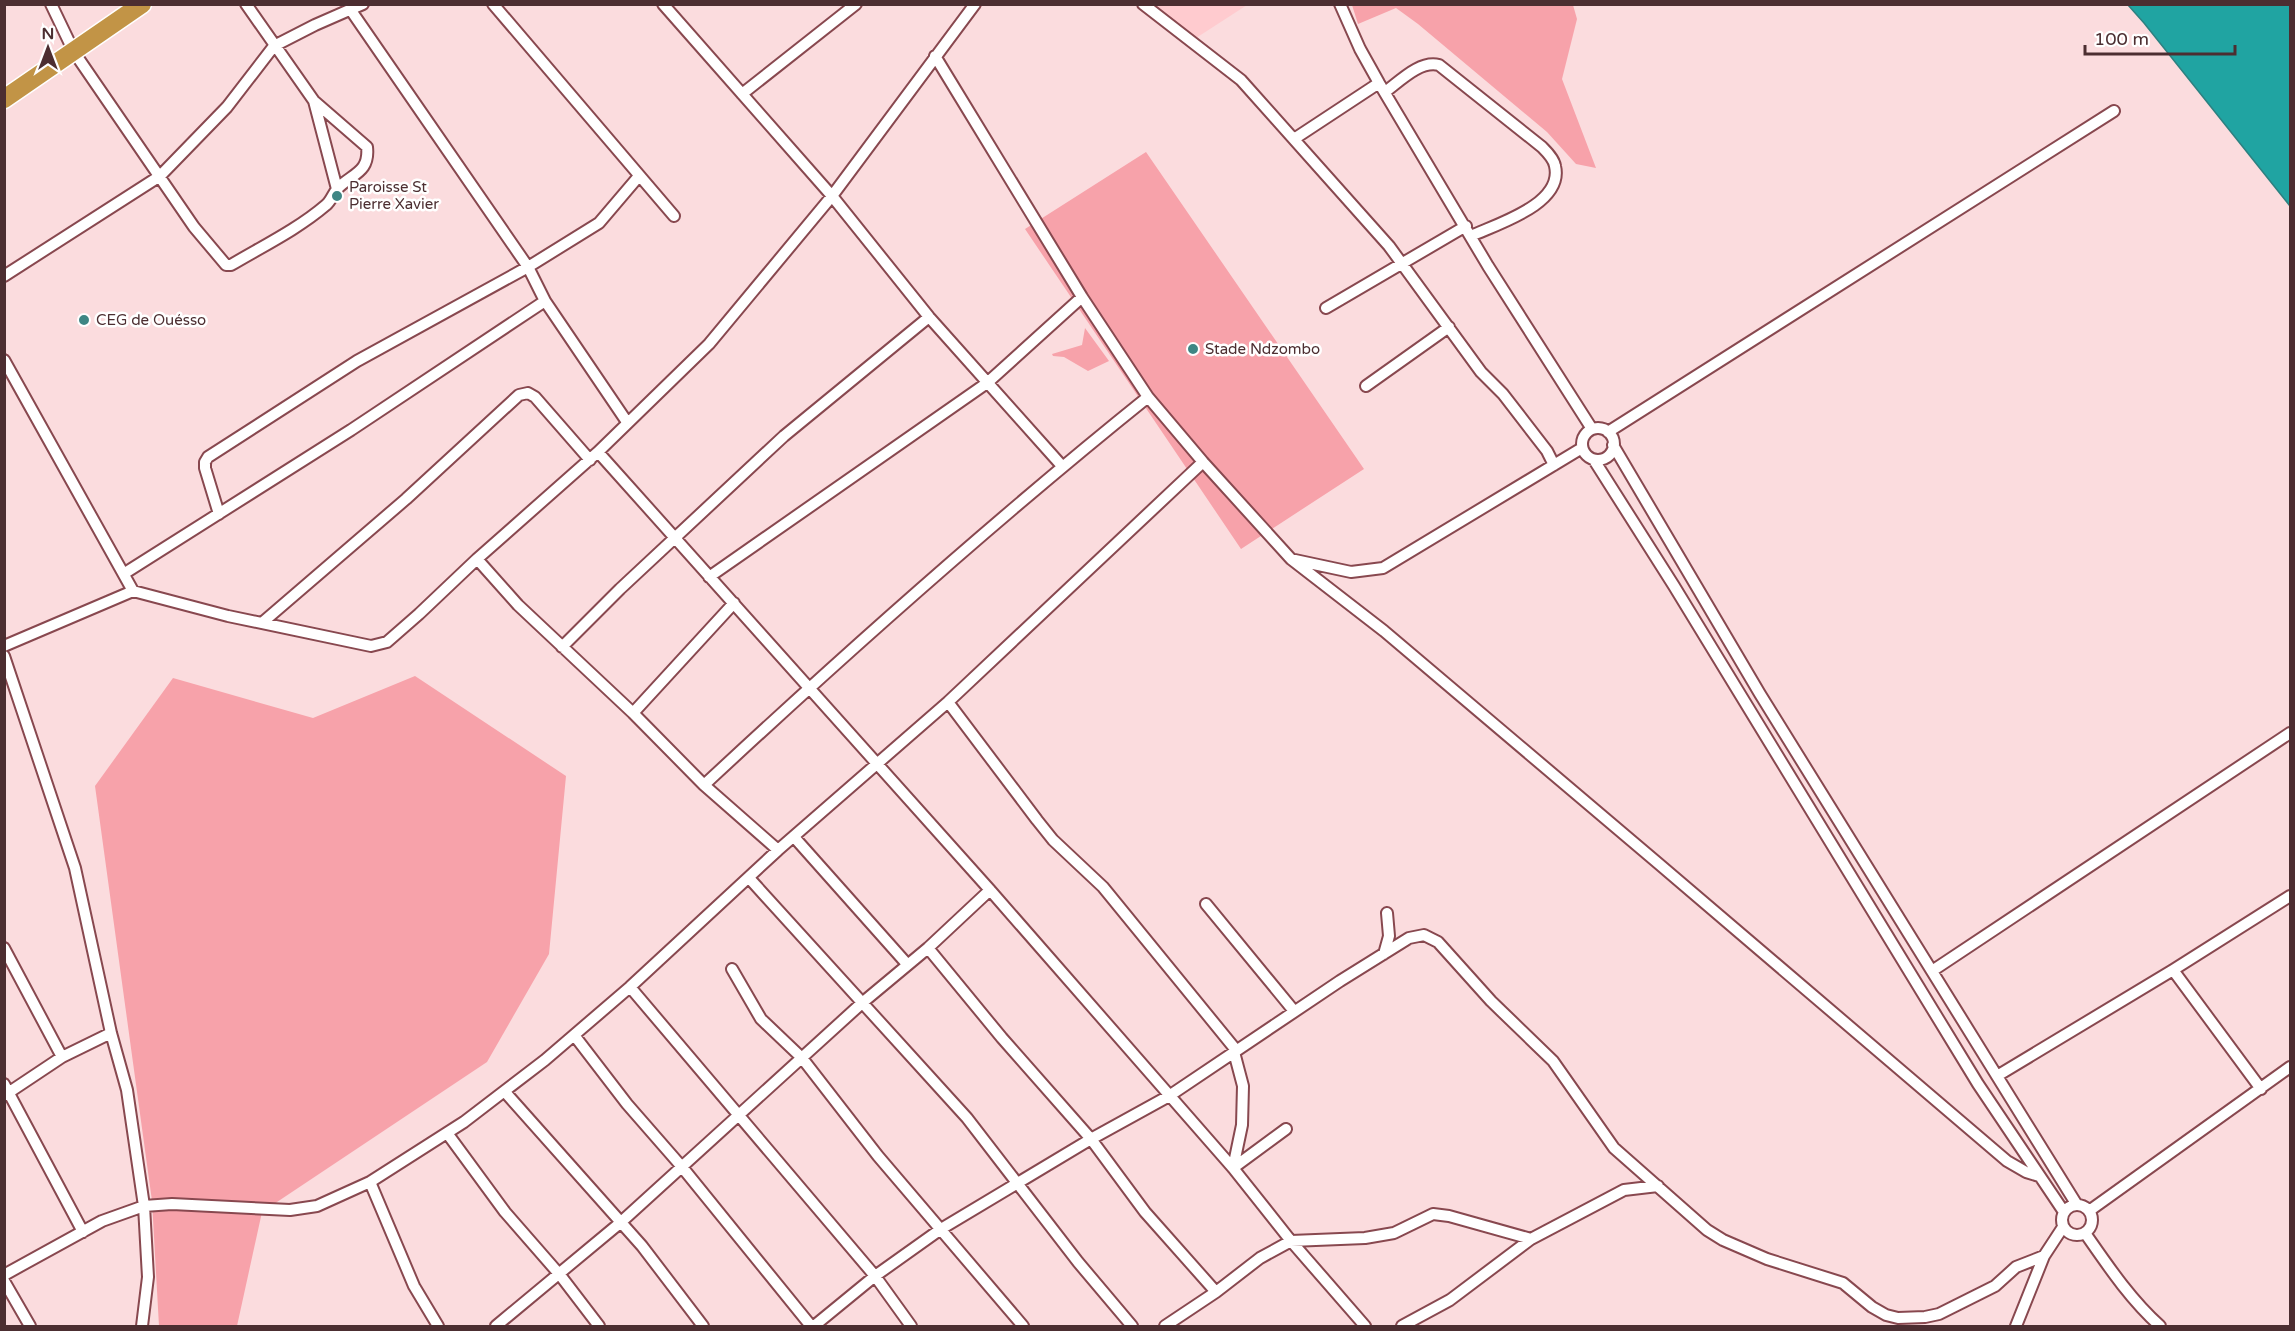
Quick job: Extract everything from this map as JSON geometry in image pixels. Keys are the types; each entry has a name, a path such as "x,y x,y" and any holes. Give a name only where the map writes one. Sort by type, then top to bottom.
{"highway":[{"path":"4,99 142,4"}],"street":[{"path":"51,4 74,52 194,227 226,265 231,265 326,205 337,189 367,163 367,147 314,101 246,4"},
{"path":"4,276 160,176 227,107 274,46 363,4"},
{"path":"493,4 674,216"},
{"path":"663,4 832,196 929,317 1062,466"},
{"path":"742,94 856,4"},
{"path":"1143,4 1241,80 1294,139 1389,246 1481,372 1503,394 1547,451 1554,465"},
{"path":"1340,4 1360,49 1382,87 1468,231 1592,429"},
{"path":"4,646 133,591 228,616 371,645 387,642 594,456 709,344 832,196 970,7"},
{"path":"350,9 528,267 545,301 627,422"},
{"path":"935,56 1082,297 1148,397 1291,559 1455,691 2007,1161 2026,1172 2039,1176"},
{"path":"1294,139 1382,87 1431,63 1439,65 1542,147 1555,166 1553,185 1545,199 1530,208 1468,231 1326,308"},
{"path":"314,101 337,189"},
{"path":"1608,432 2114,111"},
{"path":"219,514 205,468 208,457 357,361 528,267 599,223 639,176"},
{"path":"710,577 987,382 1082,297"},
{"path":"125,573 351,430 545,301"},
{"path":"562,647 674,538 784,436 929,317"},
{"path":"1366,386 1449,327"},
{"path":"4,360 133,591"},
{"path":"263,622 406,499 519,395 528,393 535,397 674,538 734,603 875,764 990,890 1233,1168 1291,1241 1365,1326"},
{"path":"704,785 809,688 1062,466 1148,397"},
{"path":"2064,1212 1978,1084 1674,586 1594,460 1587,456 1582,448 1585,434 1592,429 1598,428 1608,432 1760,694 2078,1205 2089,1211 2092,1223 2085,1233 2075,1236 2066,1231 2061,1222 2064,1212 2078,1205"},
{"path":"1594,460 1608,457 1614,445"},
{"path":"1291,559 1351,572 1383,568 1582,448"},
{"path":"4,1275 102,1221 144,1206 172,1204 297,1210 317,1206 370,1182 447,1133 505,1092 630,987 778,850 948,702 1203,462"},
{"path":"477,559 518,605 633,713 704,785 778,850"},
{"path":"633,713 734,603"},
{"path":"4,656 75,868 111,1033 127,1090 144,1206 148,1277 142,1326"},
{"path":"948,702 1036,820 1053,840 1103,887 1235,1051 1243,1086 1242,1125 1233,1168"},
{"path":"1932,970 2290,733"},
{"path":"794,837 907,964"},
{"path":"749,878 967,1118 1078,1262 1132,1326"},
{"path":"496,1326 620,1223 990,890"},
{"path":"1997,1076 2173,970 2290,896"},
{"path":"1206,904 1294,1011"},
{"path":"1384,954 1389,936 1387,913"},
{"path":"574,1035 627,1104 813,1326 875,1276 941,1229 1016,1182 1169,1096 1294,1011 1384,954 1417,936 1424,935 1438,942 1491,1001 1552,1061 1610,1144 1707,1230 1723,1240 1767,1259 1843,1283 1872,1307 1886,1315 1898,1318 1917,1318 1939,1314 1995,1286 2016,1267 2044,1256"},
{"path":"4,948 62,1057"},
{"path":"928,948 1090,1139 1145,1212 1216,1292"},
{"path":"732,969 761,1019 802,1058 878,1156 1023,1326"},
{"path":"2173,970 2260,1089"},
{"path":"630,987 875,1276 911,1326"},
{"path":"83,1232 6,1091 62,1057 111,1033"},
{"path":"2089,1211 2290,1067"},
{"path":"505,1092 652,1258 703,1326"},
{"path":"1233,1168 1286,1129"},
{"path":"447,1133 505,1212 560,1275 599,1326"},
{"path":"370,1182 414,1286 438,1326"},
{"path":"1402,1326 1450,1300 1531,1239 1624,1190 1658,1186"},
{"path":"1165,1326 1216,1292 1260,1258 1291,1241 1365,1238 1394,1233 1433,1214 1449,1216 1531,1239"},
{"path":"2016,1326 2044,1256 2063,1227"},
{"path":"2085,1233 2139,1308 2160,1326"},
{"path":"4,1281 30,1326"}],"shaded area":[{"path":"1151,5 1247,5 1196,38"},
{"path":"1352,5 1573,5 1577,19 1562,79 1596,168 1576,164 1547,132 1396,8 1358,24"},
{"name":"Stade Ndzombo","path":"1146,152 1364,469 1241,549 1025,229"},
{"path":"1085,328 1109,361 1088,371 1064,357 1052,354 1082,345"},
{"path":"415,676 566,776 549,954 487,1062 262,1212 237,1326 159,1326 152,1201 95,786 173,678 313,718"}],"water":[{"path":"2128,5 2290,5 2290,206 2144,23"}],"place":[{"name":"Paroisse St Pierre Xavier","path":"337,196"},
{"name":"CEG de Ouésso","path":"84,320"},
{"name":"Stade Ndzombo","path":"1193,349"}]}
